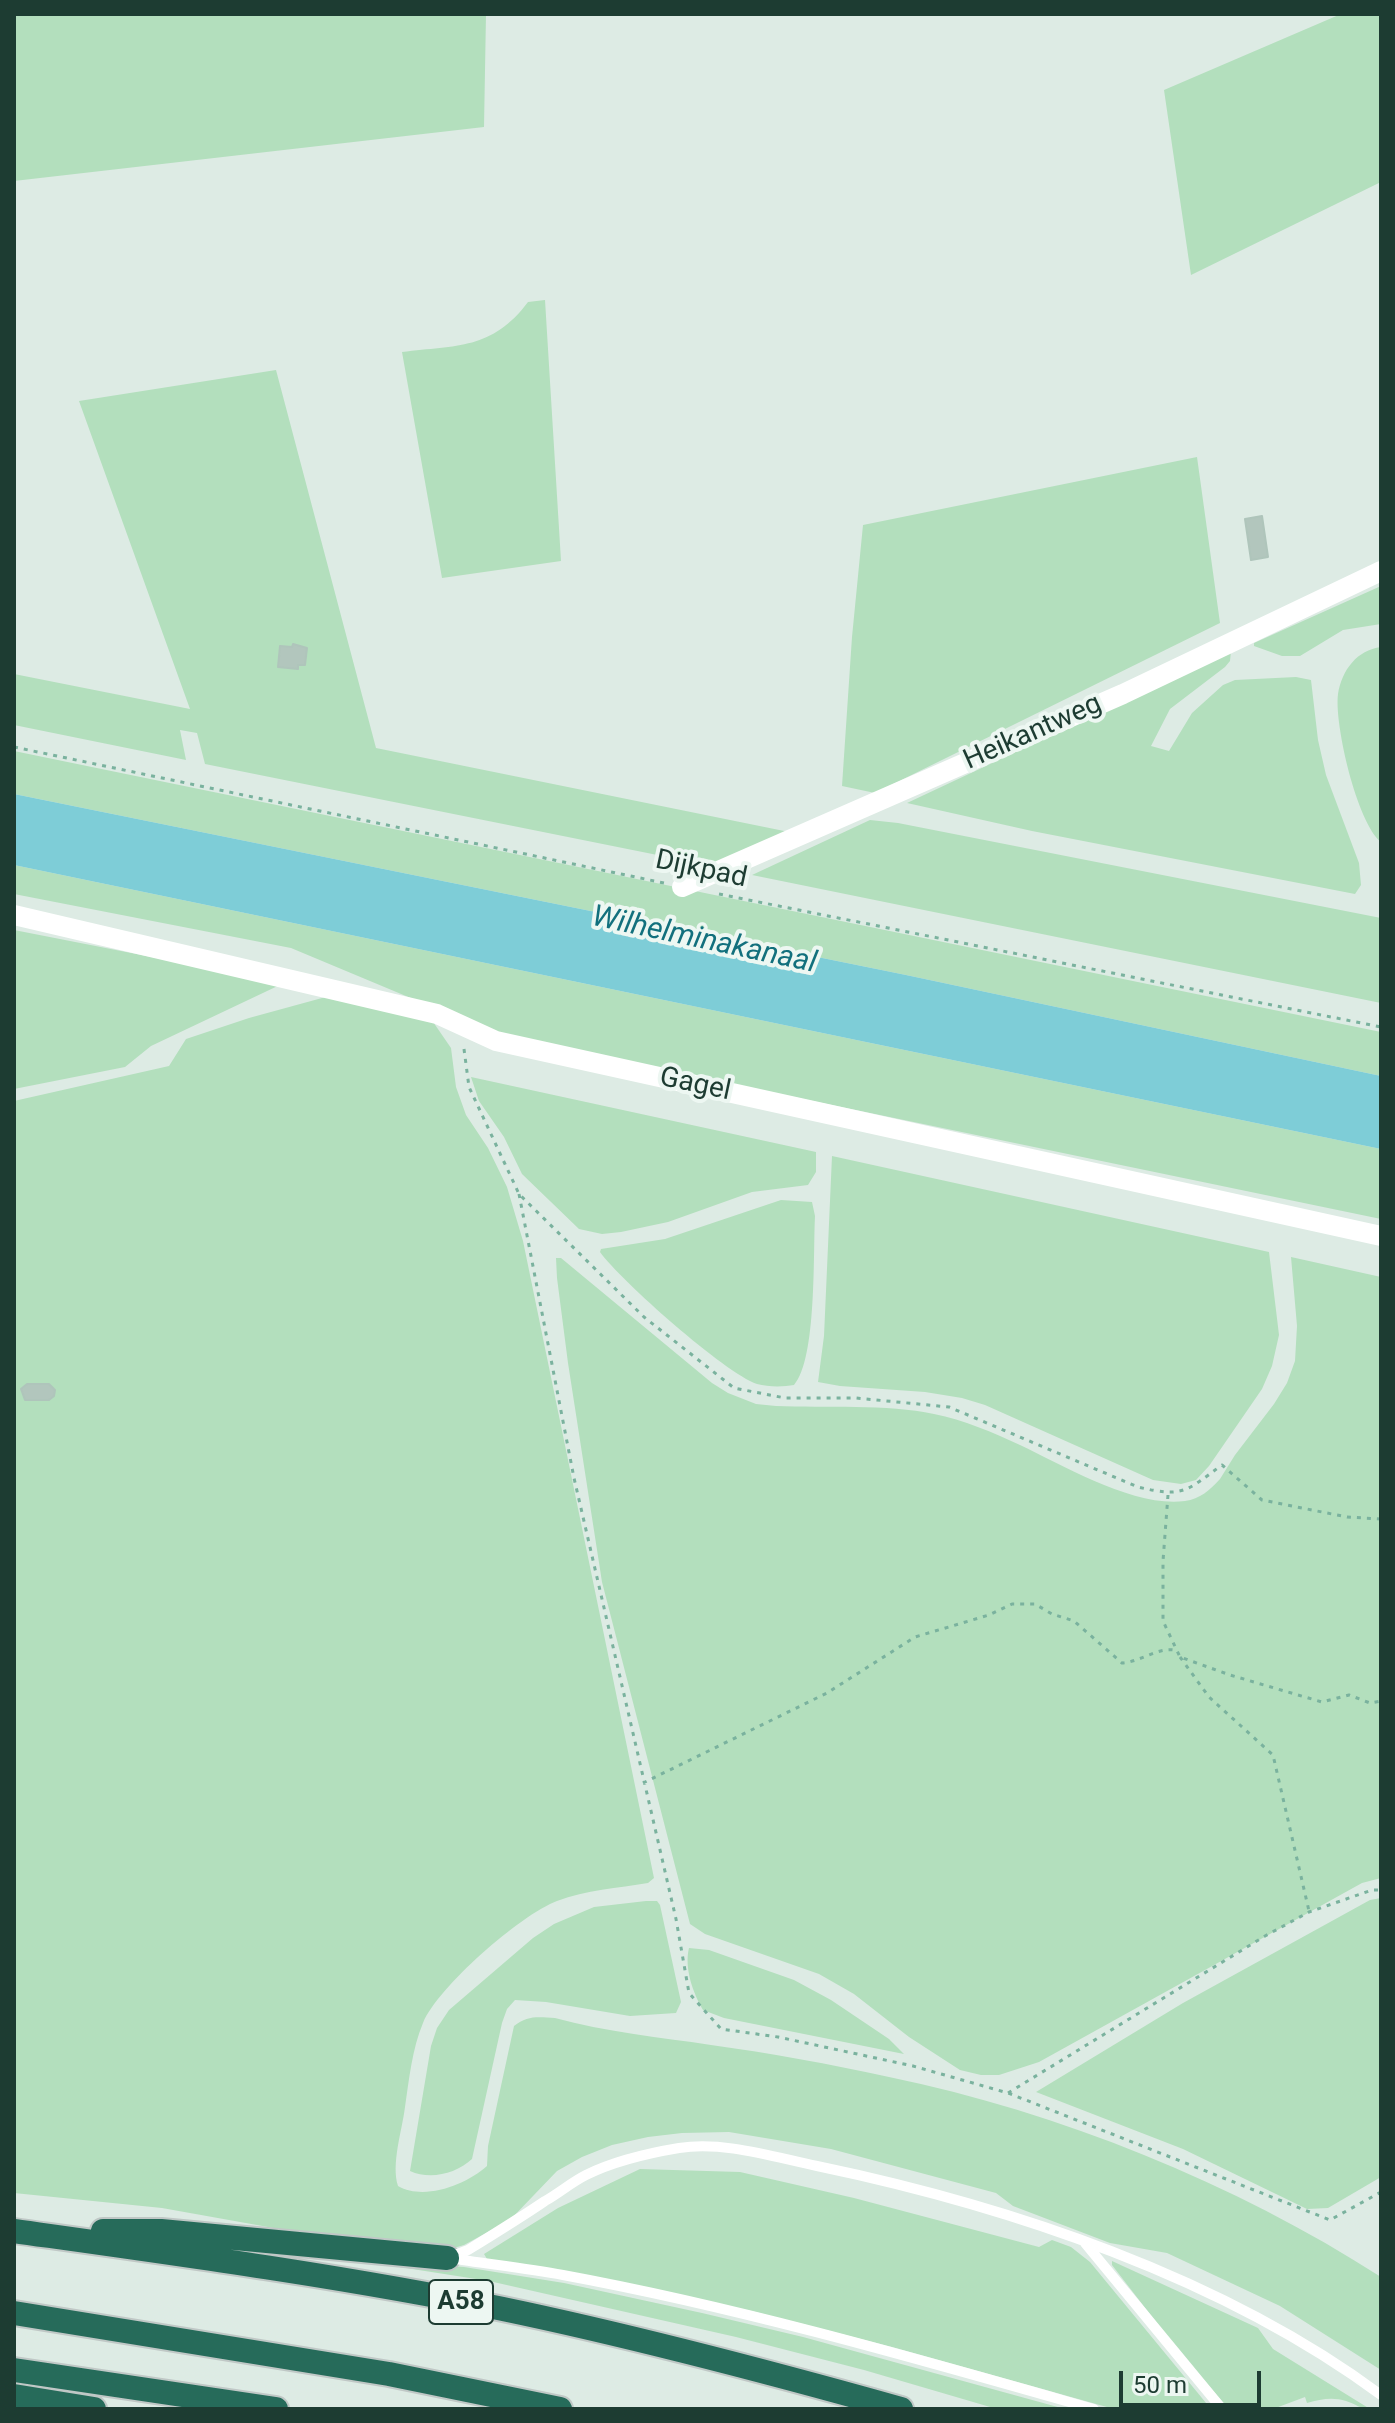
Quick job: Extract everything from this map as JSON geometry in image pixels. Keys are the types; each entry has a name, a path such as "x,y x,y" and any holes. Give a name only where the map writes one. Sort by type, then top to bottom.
{"highway":[{"name":"A58","path":"14,2230 161,2231 447,2258"},
{"name":"A58","path":"14,2230 300,2271 502,2309 694,2352 901,2409"},
{"path":"14,2313 389,2374 560,2409"},
{"path":"14,2370 276,2409"},
{"path":"14,2396 94,2409"}],"street":[{"name":"Heikantweg","path":"682,887 1123,694 1381,571"},
{"name":"Gagel","path":"14,915 437,1014 496,1041 1381,1236"}],"lane":[{"name":"A58","path":"447,2258 468,2250 587,2175 639,2156 683,2147 730,2148 860,2175 1007,2215 1084,2242 1172,2278 1260,2320 1342,2366 1381,2395"},
{"path":"1084,2242 1222,2409"},
{"name":"A58","path":"447,2258 562,2275 710,2306 891,2352 1094,2409"}],"path":[{"name":"Dijkpad","path":"14,747 682,887 1381,1027"},
{"path":"461,1026 469,1087 519,1194 574,1478 676,1919 689,1993 721,2029 778,2037 913,2066 1008,2093 1330,2220 1381,2192"},
{"path":"519,1194 644,1317 734,1388 785,1398 856,1398 949,1407 1138,1487 1168,1494 1187,1491 1222,1465 1262,1500 1347,1517 1381,1519"},
{"path":"1168,1494 1163,1621 1180,1657 1209,1697 1273,1755 1309,1912"},
{"path":"643,1783 827,1693 915,1637 989,1615 1012,1604 1035,1604 1074,1621 1122,1663 1134,1663 1167,1649 1178,1651"},
{"path":"1180,1657 1322,1702 1349,1695 1370,1703 1381,1701"},
{"path":"1008,2093 1309,1912 1372,1890 1381,1890"}],"green space":[{"path":"14,14 486,14 484,127 14,181"},
{"path":"1341,14 1381,14 1381,182 1191,275 1164,90"},
{"path":"545,300 561,561 442,578 402,352 457,346 487,337 515,318 528,302"},
{"path":"276,370 376,748 794,833 722,868 205,764 197,733 180,730 186,760 14,725 14,674 190,709 79,401"},
{"path":"1197,457 1220,623 875,793 842,786 863,525"},
{"path":"1381,586 1381,624 1343,630 1300,656 1282,656 1254,646 1254,643"},
{"path":"1381,647 1381,842 1364,815 1349,772 1340,727 1338,694 1352,663 1365,652"},
{"path":"1231,651 1230,661 1225,667 1170,709 1151,746 1169,751 1192,713 1223,685 1235,680 1296,677 1311,680 1318,740 1326,775 1359,863 1361,885 1355,894 1032,831 907,803"},
{"path":"14,751 1381,1032 1381,1076 906,975 14,794"},
{"path":"870,820 1381,918 1381,1003 752,875"},
{"path":"14,865 1381,1149 1381,1219 504,1037 291,948 14,894"},
{"path":"14,930 284,983 151,1046 125,1067 14,1089"},
{"path":"333,995 429,1016 451,1048 456,1087 466,1115 488,1148 507,1187 523,1241 654,1878 648,1883 568,1897 541,1909 502,1936 445,1991 419,2033 396,2158 398,2186 420,2192 444,2189 468,2179 487,2166 488,2146 514,2026 528,2018 555,2018 613,2031 822,2063 953,2092 1081,2131 1206,2182 1325,2243 1381,2277 1381,2370 1280,2306 1167,2253 1110,2243 1013,2206 996,2193 831,2149 729,2132 648,2137 612,2145 582,2157 557,2171 510,2220 464,2245 447,2250 374,2246 162,2208 14,2193 14,1101 169,1066 186,1039"},
{"path":"471,1077 816,1152 816,1172 808,1185 752,1192 668,1222 602,1234 579,1229 522,1174 504,1137 479,1101"},
{"path":"832,1156 1269,1252 1279,1335 1272,1366 1262,1389 1209,1466 1196,1480 1181,1484 1153,1480 985,1405 962,1398 818,1382 824,1336"},
{"path":"781,1200 812,1202 815,1216 810,1330 807,1353 794,1385 757,1384 722,1363 650,1304 600,1252 601,1249 665,1239"},
{"path":"1291,1257 1381,1277 1381,1878 1362,1883 1039,2062 999,2075 960,2070 909,2037 854,1994 819,1974 705,1934 690,1924 602,1582 568,1363 556,1258 561,1258 712,1383 756,1404 896,1409 945,1417 999,1436 1123,1492 1145,1498 1185,1501 1200,1496 1220,1479 1287,1383 1295,1361 1297,1326"},
{"path":"1381,1898 1381,2177 1328,2208 1307,2209 1183,2149 1036,2092 1183,2003 1370,1900"},
{"path":"657,1901 660,1905 681,2002 676,2013 630,2016 515,2000 507,2009 502,2023 472,2159 442,2174 426,2175 410,2171 431,2046 437,2028 449,2010 533,1938 554,1924 594,1907"},
{"path":"689,1948 709,1950 794,1980 831,2000 889,2039 904,2054 724,2018 703,2010 690,1980"},
{"path":"640,2169 740,2172 854,2198 1039,2247 1052,2240 1071,2247 1090,2262 1211,2409 1114,2409 751,2311 487,2259 484,2254 558,2208"},
{"path":"1112,2261 1258,2328 1273,2349 1370,2409 1336,2399 1307,2403 1305,2397 1273,2409 1229,2409 1180,2353"},
{"path":"392,2262 464,2267 564,2283 702,2313 803,2337 1065,2409 997,2409 736,2337 489,2281 393,2266"}],"water":[{"name":"Wilhelminakanaal","path":"14,794 906,975 1381,1076 1381,1149 14,865"}],"building":[{"path":"1262,516 1268,557 1251,560 1245,519"},
{"path":"293,644 307,648 305,665 298,665 298,669 278,667 280,646 292,647"},
{"path":"27,1384 49,1384 55,1390 54,1396 49,1400 25,1400 21,1389"}]}
